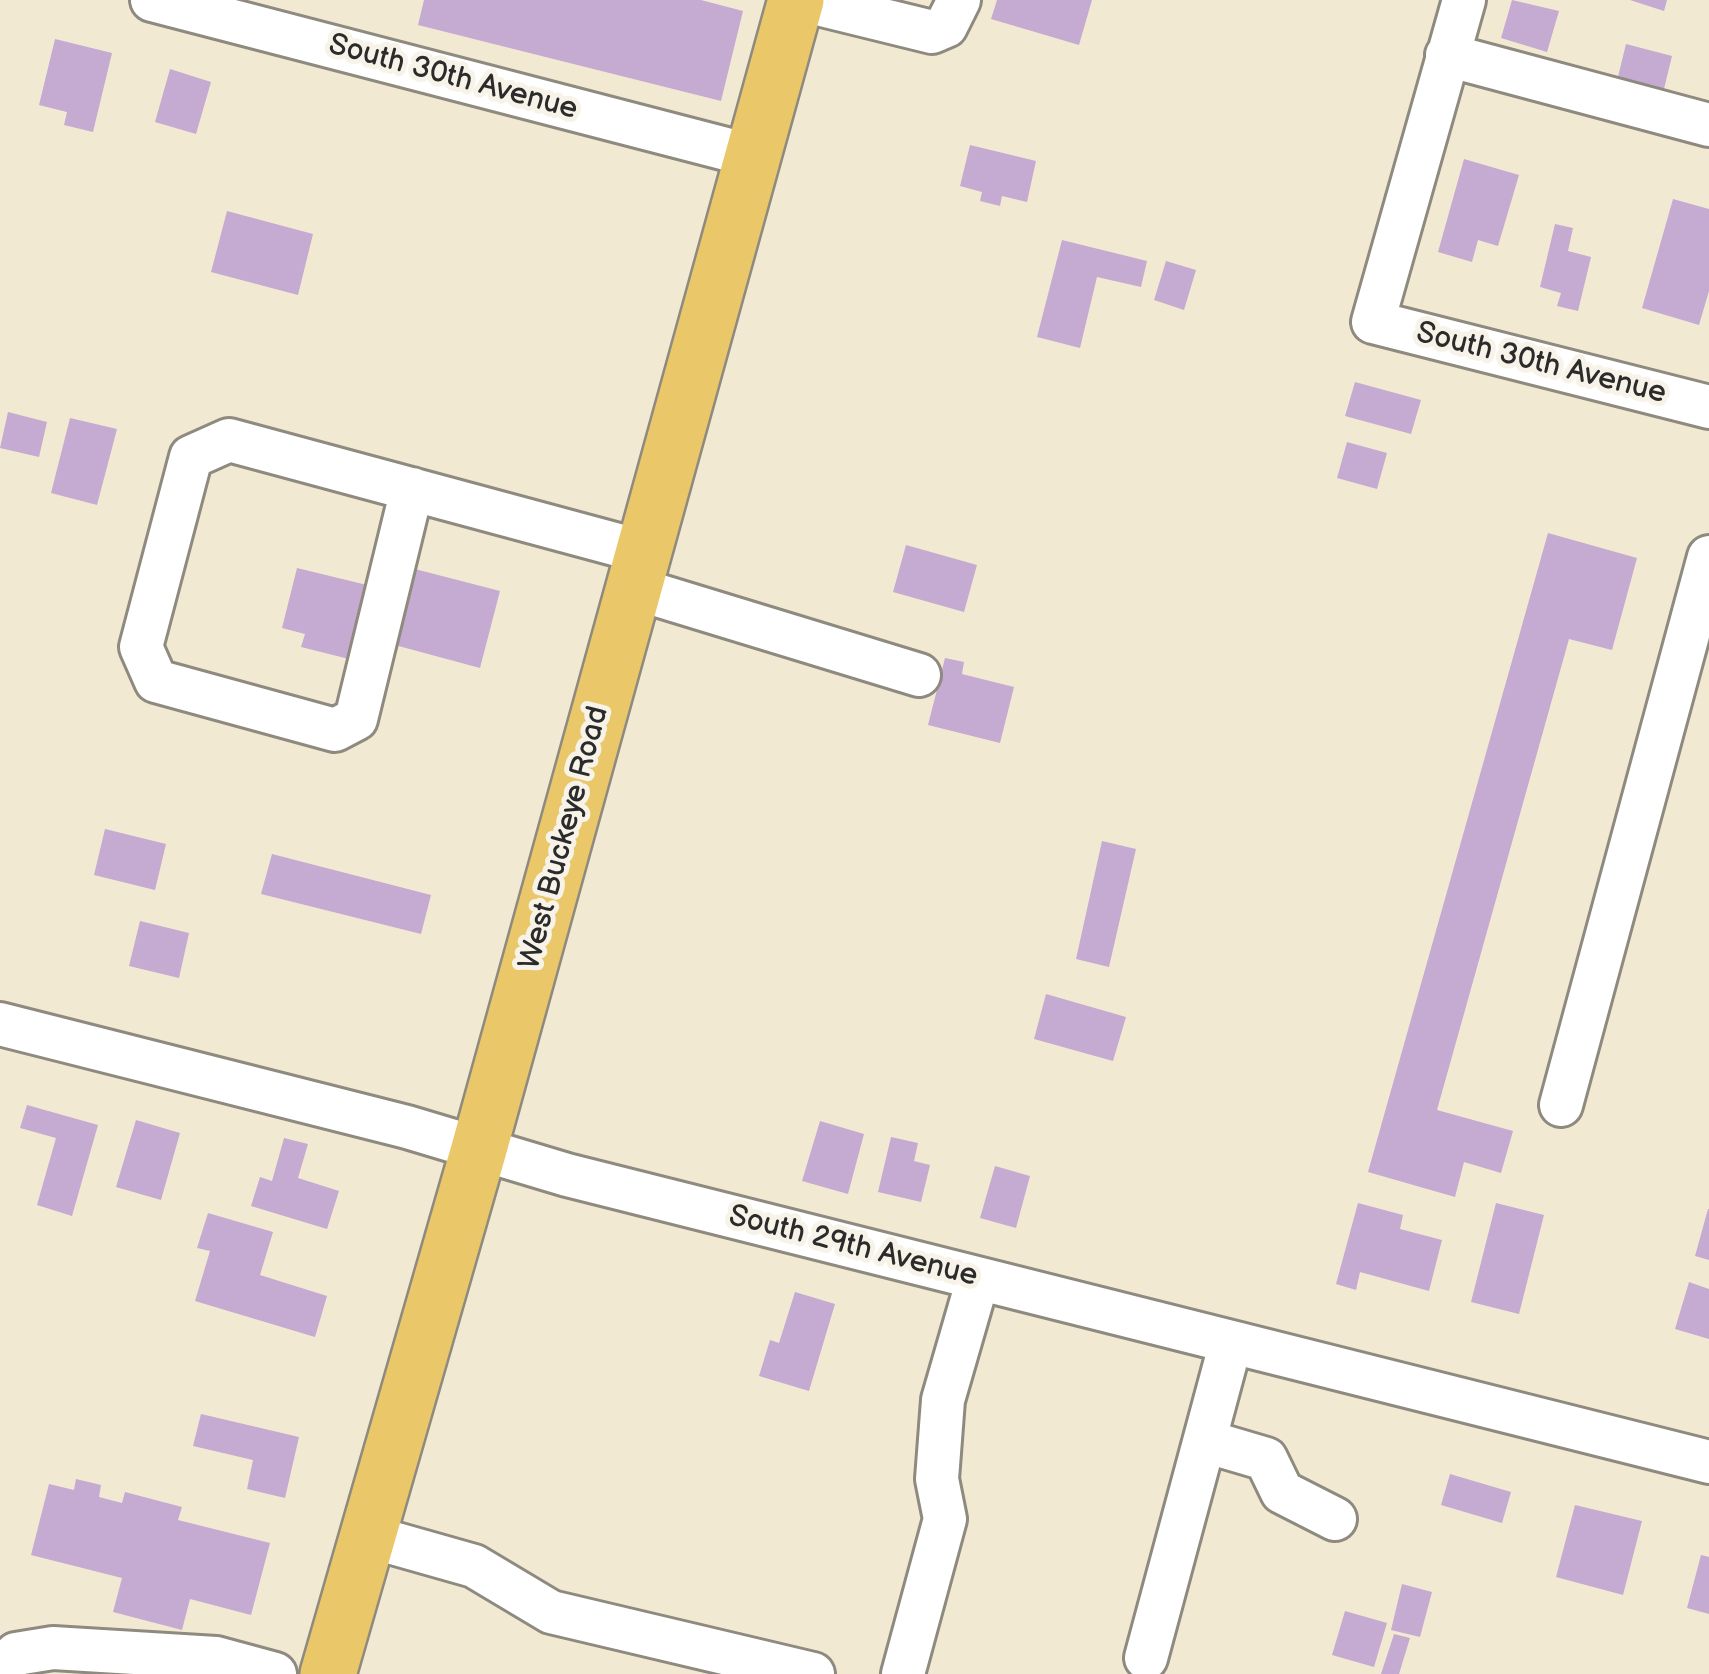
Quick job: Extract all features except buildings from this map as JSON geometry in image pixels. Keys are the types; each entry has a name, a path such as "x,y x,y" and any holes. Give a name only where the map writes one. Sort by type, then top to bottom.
{"main road":[{"name":"West Buckeye Road","path":"328,1674 479,1149 799,0"}],"street":[{"name":"South 30th Avenue","path":"152,0 754,156"},
{"path":"799,0 932,32 946,26 959,0"},
{"path":"1464,0 1448,56 1709,125"},
{"name":"South 30th Avenue","path":"1448,56 1373,322 1709,407"},
{"path":"412,489 356,719 335,730 156,681 142,647 191,457 229,440 412,489 919,676"},
{"path":"1562,1104 1709,557"},
{"name":"South 29th Avenue","path":"0,1024 479,1149 567,1176 1709,1462"},
{"path":"903,1674 945,1519 938,1479 943,1400 978,1278"},
{"path":"1146,1658 1232,1342"},
{"path":"1205,1441 1266,1459 1282,1492 1336,1519"},
{"path":"368,1536 474,1566 551,1612 813,1674"},
{"path":"0,1670 16,1654 53,1648 216,1658 274,1674"}]}
